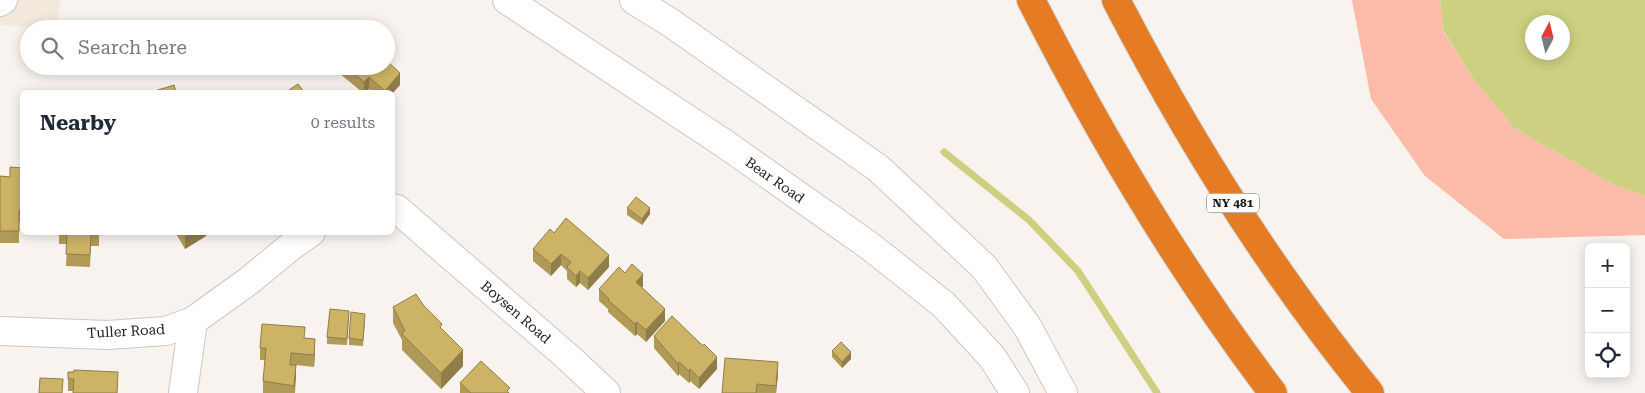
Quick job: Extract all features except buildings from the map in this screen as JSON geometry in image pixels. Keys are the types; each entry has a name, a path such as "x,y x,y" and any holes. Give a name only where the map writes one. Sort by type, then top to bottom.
{"highway":[{"path":"1032,0 1064,64 1146,207 1239,348 1273,393"},
{"name":"NY 481","path":"1116,0 1199,150 1244,221 1291,290 1370,393"}],"street":[{"name":"Bear Road","path":"507,0 725,144 871,248 944,306 992,357 1015,393"},
{"path":"634,0 878,168 984,268 1027,326 1063,393"},
{"name":"Boysen Road","path":"395,209 570,359 606,393"},
{"name":"Tuller Road","path":"0,331 107,335 166,331 193,322 307,235"},
{"path":"183,393 193,322"}],"shaded area":[{"path":"0,0 61,0 58,20 20,20 20,26 0,25"},
{"path":"1352,0 1440,0 1443,31 1472,77 1514,128 1614,185 1645,196 1645,235 1504,239 1425,176 1371,99"},
{"path":"1440,0 1645,0 1645,196 1614,185 1514,128 1472,77 1443,30"}],"waterway":[{"path":"944,152 1029,220 1078,271 1157,393"}]}
